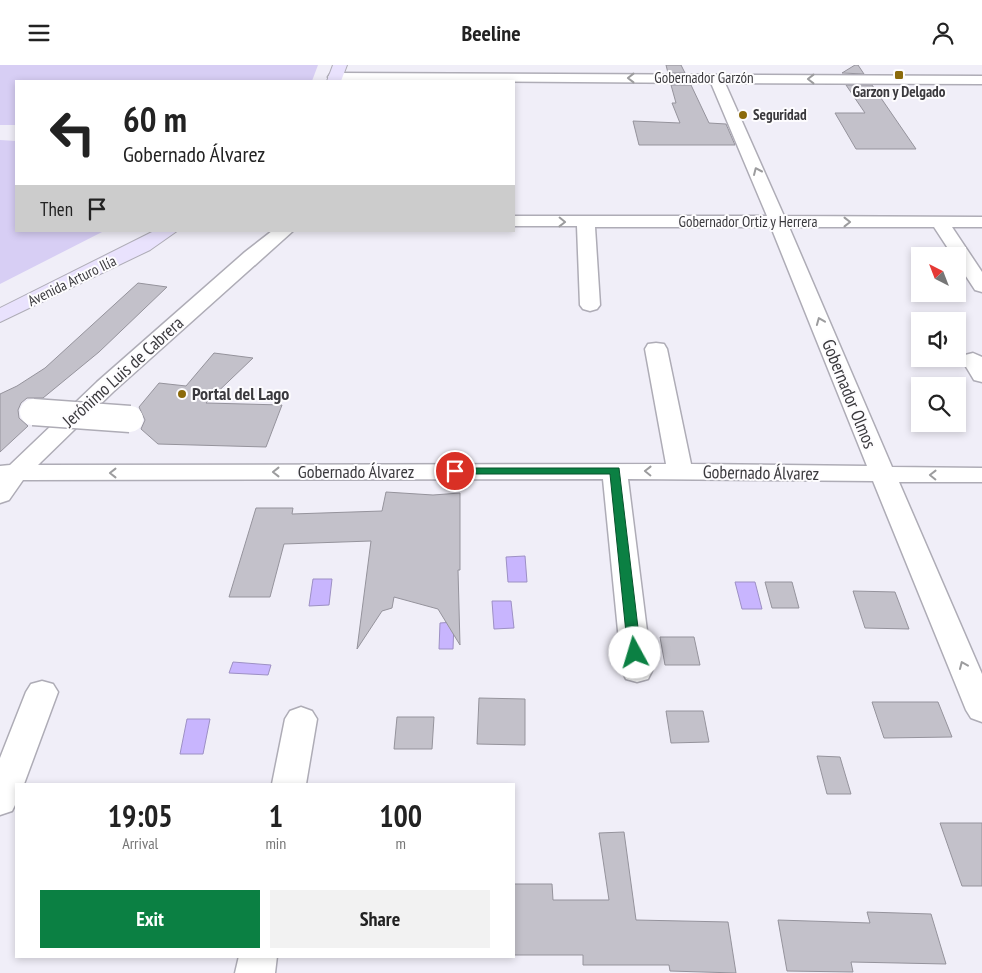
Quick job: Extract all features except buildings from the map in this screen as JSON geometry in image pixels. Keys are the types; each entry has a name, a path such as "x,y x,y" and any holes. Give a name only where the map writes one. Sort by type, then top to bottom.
{"main road":[{"name":"Avenida Arturo Ilía","path":"144,246 166,232"},
{"name":"Avenida Arturo Ilía","path":"0,316 144,246 182,232"}],"street":[{"path":"831,65 840,79"},
{"name":"Gobernador Garzón","path":"336,74 507,75 672,72 716,79 982,80"},
{"name":"Gobernador Olmos","path":"716,79 779,222 882,474 982,710"},
{"name":"Gobernador Ortiz y Herrera","path":"515,221 982,222"},
{"path":"586,222 590,305"},
{"path":"939,222 982,286"},
{"name":"Jerónimo Luis de Cabrera","path":"252,256 262,232"},
{"name":"Jerónimo Luis de Cabrera","path":"0,495 8,473 252,256 283,232"},
{"path":"656,349 680,472"},
{"path":"33,412 130,419"},
{"path":"615,471 636,671"},
{"name":"Gobernado Álvarez","path":"8,473 615,471 982,475"},
{"path":"0,801 42,692"},
{"path":"289,783 300,719"},
{"path":"256,973 258,958"}],"shaded area":[{"path":"0,65 318,65 312,80 15,80 15,125 0,125"},
{"path":"0,140 15,141 15,232 102,232 0,284"},
{"path":"525,556 527,582 508,582 506,557"},
{"path":"313,579 332,579 329,605 309,606"},
{"path":"735,582 755,582 762,609 742,609"},
{"path":"492,601 511,601 514,628 494,629"},
{"path":"454,622 453,649 439,649 440,623"},
{"path":"233,662 271,665 268,675 229,673"},
{"path":"187,719 210,719 203,754 180,754"}],"place":[{"name":"Garzon y Delgado","path":"899,75"},
{"name":"Seguridad","path":"743,115"},
{"name":"Portal del Lago","path":"182,394"}],"route":[{"path":"455,471 615,471 635,653"}]}
